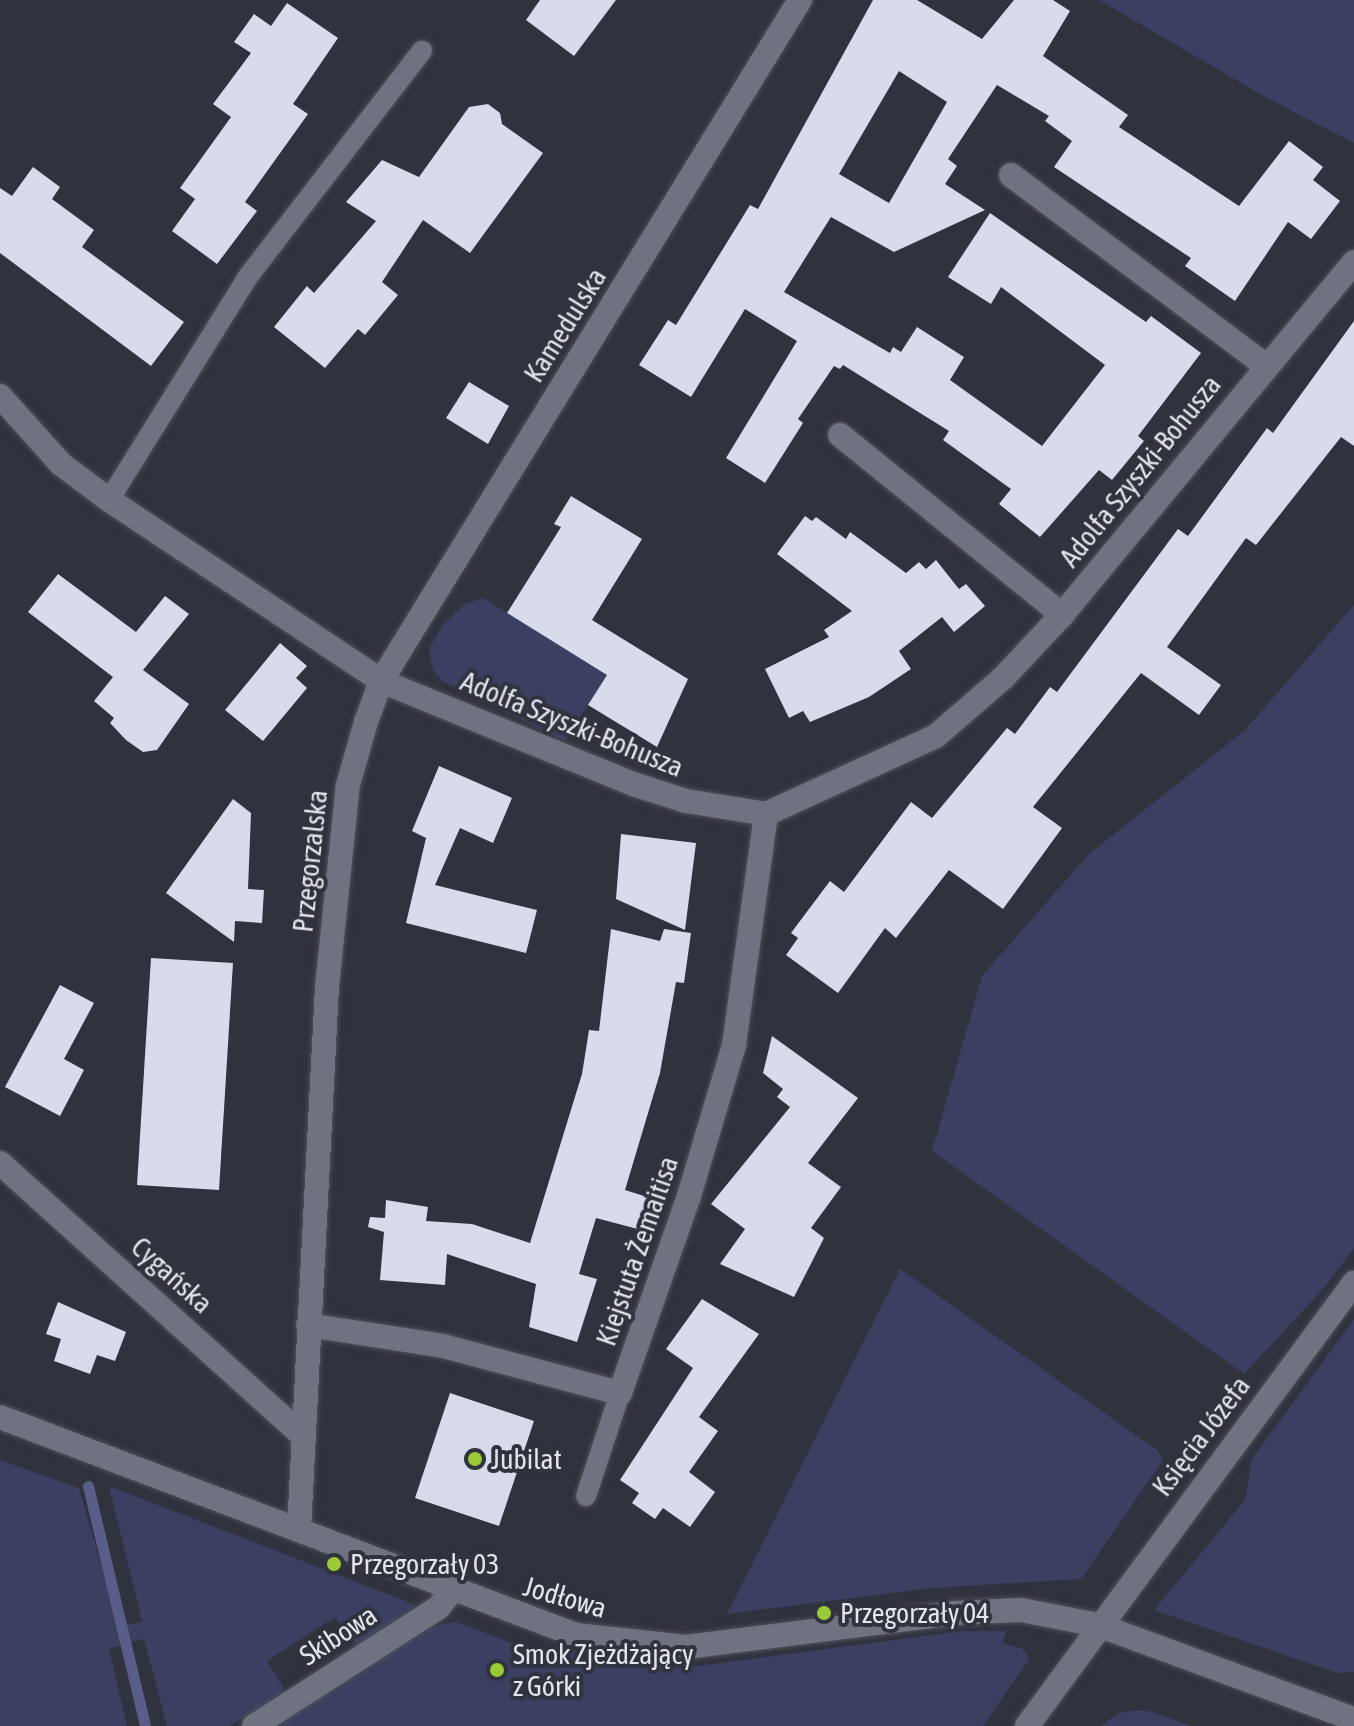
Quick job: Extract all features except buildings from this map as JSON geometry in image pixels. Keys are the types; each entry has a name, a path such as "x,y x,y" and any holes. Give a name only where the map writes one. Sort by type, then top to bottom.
{"street":[{"name":"Kamedulska","path":"381,681 800,0"},
{"name":"Adolfa Szyszki-Bohusza","path":"1011,175 1265,365"},
{"name":"Adolfa Szyszki-Bohusza","path":"381,681 633,784 686,801 766,814 936,736 1003,678 1062,615 1265,365 1354,262"},
{"path":"0,396 61,464 109,500 381,681"},
{"path":"840,435 1062,615"},
{"name":"Przegorzalska","path":"299,1530 301,1434 327,987 348,785 381,681"},
{"name":"Kiejstuta Żemaitisa","path":"308,1325 443,1346 620,1393 689,1196 734,1045 766,814"},
{"name":"Cygańska","path":"0,1163 301,1434"},
{"name":"Księcia Józefa","path":"1027,1726 1098,1625 1354,1283"},
{"name":"Jodłowa","path":"0,1417 452,1591 576,1635 644,1646 771,1639 995,1610 1098,1625"},
{"name":"Skibowa","path":"254,1726 438,1608 452,1591"},
{"path":"1098,1625 1354,1719"}],"lane":[{"path":"109,500 247,278 422,51"},
{"path":"586,1496 620,1393"}],"shaded area":[{"path":"1099,0 1354,0 1354,143 1267,98"},
{"path":"483,598 608,674 565,741 442,681 433,670 429,649 443,624 465,604"},
{"path":"1354,605 1354,1248 1324,1288 1244,1374 932,1151 982,976 1089,854 1245,730"},
{"path":"900,1269 1157,1450 1163,1460 1081,1579 932,1588 727,1614"},
{"path":"1354,1319 1354,1672 1337,1673 1154,1610 1245,1500 1252,1459"},
{"path":"0,1460 79,1488 119,1627 142,1621 109,1486 416,1605 356,1648 335,1617 267,1661 287,1693 229,1726 167,1726 144,1639 109,1649 127,1726 0,1726"},
{"path":"456,1622 528,1649 555,1647 655,1664 697,1666 962,1631 1006,1631 1002,1643 1023,1649 1029,1659 983,1726 272,1726 396,1648 437,1625"},
{"path":"1141,1710 1191,1726 1101,1726 1118,1713"}],"waterway":[{"path":"88,1486 145,1726"}],"place":[{"name":"Jubilat","path":"475,1459"},
{"name":"Przegorzały 03","path":"334,1564"},
{"name":"Przegorzały 04","path":"824,1613"},
{"name":"Smok Zjeżdżający z Górki","path":"497,1670"}]}
